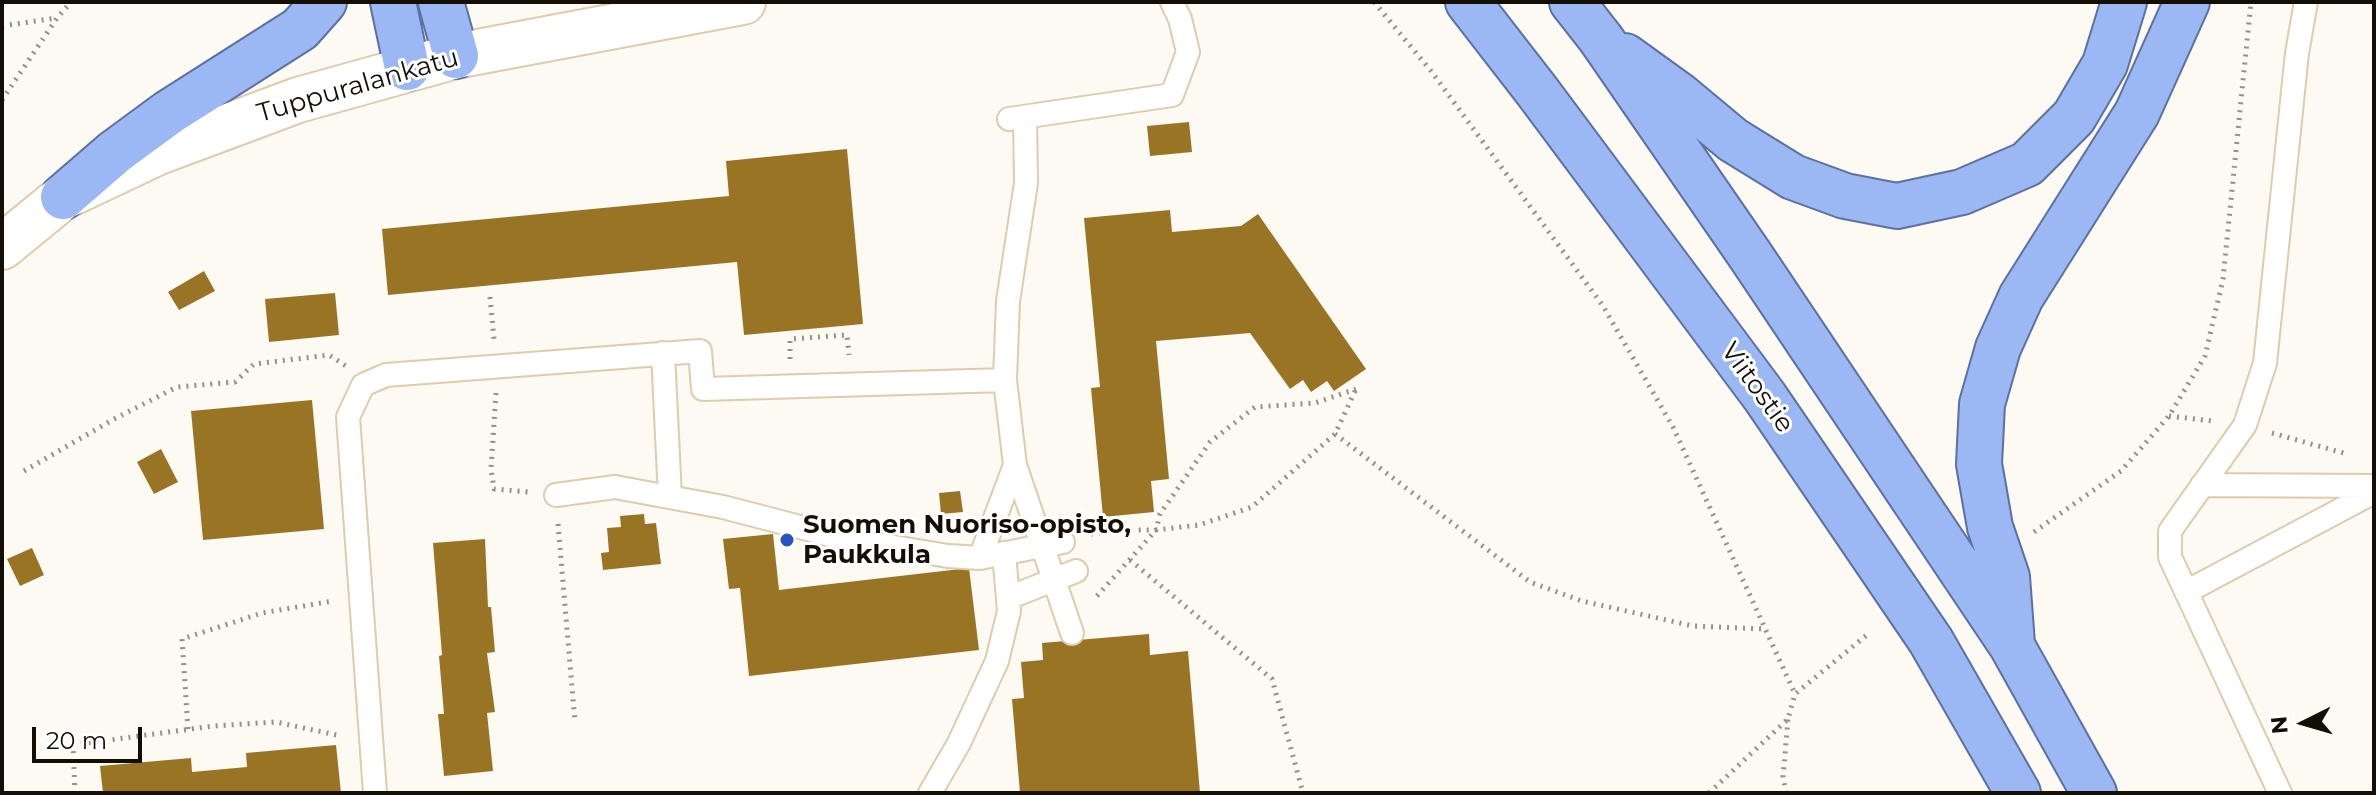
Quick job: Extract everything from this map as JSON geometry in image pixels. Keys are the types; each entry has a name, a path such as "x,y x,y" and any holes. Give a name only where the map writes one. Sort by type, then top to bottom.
{"highway":[{"path":"63,197 115,152 158,121 300,29 324,2"},
{"path":"393,2 407,68"},
{"path":"441,2 456,56"},
{"name":"Viitostie","path":"1468,2 1547,103 1765,397 1931,641 2018,793"},
{"path":"1572,2 1601,39 2012,646 2094,793"},
{"path":"1601,39 1679,95 1733,140 1793,177 1845,196 1897,206 1962,192 2027,164 2074,117 2105,64 2124,2"},
{"path":"2137,113 2162,2"},
{"path":"2012,646 2007,577 1990,527 1979,464 1982,404 1998,348 2021,297 2137,113 2187,2"}],"street":[{"name":"Tuppuralankatu","path":"2,247 63,197 156,153 298,100 456,56 743,2"}],"lane":[{"path":"1072,633 1054,580 1052,544 1015,465 1005,380 1008,301 1026,183 1017,118 1172,95 1188,52 1180,19 1172,2"},
{"path":"2280,793 2170,557 2170,531 2245,425 2265,363 2297,53 2306,2"},
{"path":"375,793 348,417 363,385 386,375 700,351 703,389 1005,380"},
{"path":"663,353 670,497"},
{"path":"980,558 1015,465"},
{"path":"2202,485 2374,489"},
{"path":"556,495 615,487 723,507 846,539 948,556 980,558 1052,544"},
{"path":"2186,592 2374,489"},
{"path":"930,793 959,743 997,661 1009,611 1004,553"},
{"path":"1008,598 1076,571"}],"path":[{"path":"2,100 71,2"},
{"path":"1374,2 1431,71 1603,306 1673,427 1795,694"},
{"path":"2033,533 2121,471 2169,416 2205,356 2223,279 2251,2"},
{"path":"2,26 57,18"},
{"path":"490,297 496,366 496,421 491,469 494,489 556,495 575,722"},
{"path":"789,386 790,339 847,335 852,384"},
{"path":"24,471 177,387 235,382 254,364 329,355 370,382"},
{"path":"1052,544 1122,530 1156,530 1199,525 1252,507 1335,434 1356,389 1315,403 1255,407 1210,442 1160,514 1156,530 1090,603 1076,571"},
{"path":"1335,434 1530,582 1582,601 1693,626 1765,629"},
{"path":"1130,560 1272,679 1303,793"},
{"path":"188,729 182,639 262,613 360,596"},
{"path":"1786,793 1783,777 1788,719 1795,694 1868,634"},
{"path":"1709,793 1788,719"},
{"path":"75,793 73,745 188,729 276,722 352,738 372,754"}],"building":[{"path":"1189,122 1192,152 1150,156 1147,126"},
{"path":"847,149 863,324 744,335 737,262 388,295 382,229 729,196 726,161"},
{"path":"1170,210 1172,232 1241,226 1258,214 1366,369 1334,391 1327,381 1311,392 1303,380 1290,389 1250,333 1156,341 1169,479 1151,481 1154,512 1103,517 1091,388 1100,387 1084,218"},
{"path":"204,271 215,291 179,310 168,292"},
{"path":"335,293 339,335 269,342 265,299"},
{"path":"312,400 324,529 203,540 191,411"},
{"path":"161,449 178,482 154,494 137,462"},
{"path":"960,491 963,512 941,514 939,493"},
{"path":"644,514 645,524 656,523 661,564 603,570 601,553 609,552 607,528 621,527 620,516"},
{"path":"773,534 779,590 969,568 979,650 749,676 740,588 729,589 723,539"},
{"path":"485,539 488,607 491,607 495,652 487,653 495,712 487,713 493,771 444,776 438,714 444,714 439,656 442,655 433,543"},
{"path":"32,548 44,575 20,586 7,559"},
{"path":"1149,634 1150,655 1188,651 1200,793 1020,793 1012,699 1024,698 1021,662 1043,660 1042,643"},
{"path":"336,745 341,793 103,793 100,766 191,758 192,772 247,767 246,753"}],"place":[{"name":"Suomen Nuoriso-opisto, Paukkula","path":"787,540"}]}
